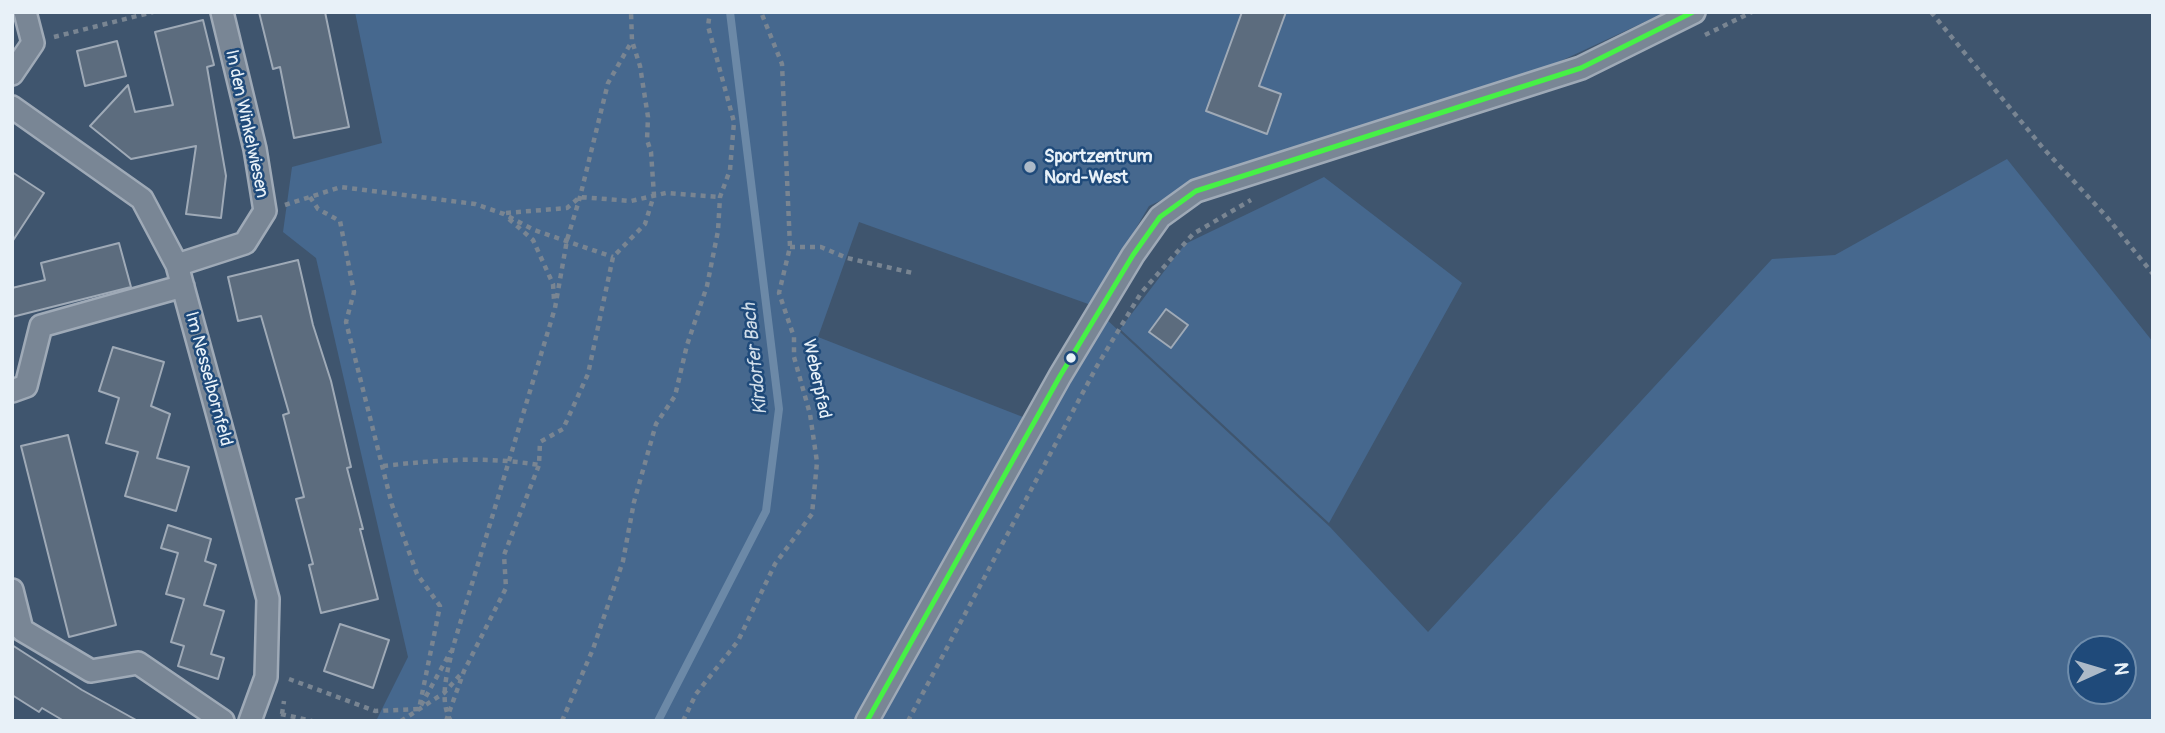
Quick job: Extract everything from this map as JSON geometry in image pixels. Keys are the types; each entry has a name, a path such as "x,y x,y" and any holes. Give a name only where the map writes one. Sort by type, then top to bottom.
{"street":[{"path":"12,74 33,43 25,12"},
{"name":"In den Winkelwiesen","path":"177,265 245,243 265,212 255,149 222,12"},
{"path":"867,721 1085,333 1160,217 1196,191 1581,68 1694,12"},
{"name":"Im Nesselbornfeld","path":"12,107 142,199 177,265 268,599 266,677 251,718"},
{"path":"12,391 26,386 41,326 183,286"},
{"path":"12,590 23,629 91,671 138,663 223,721"}],"path":[{"path":"33,43 153,12"},
{"path":"448,719 464,671 506,588 504,555 538,465 540,442 563,429 589,374 613,257 645,224 653,195 651,152 647,140 648,117 640,66 632,41 631,12"},
{"path":"562,721 568,701 593,649 623,561 634,502 656,424 675,396 687,345 707,286 718,231 720,197 730,170 734,122 708,26 710,12"},
{"name":"Weberpfad","path":"683,721 696,694 738,641 775,564 812,514 817,462 810,414 794,357 793,337 779,293 790,247 782,64 761,12"},
{"path":"1702,36 1752,12"},
{"path":"1931,12 2043,148 2106,216 2153,274"},
{"path":"448,719 444,693 453,647 555,308 567,240 608,83 632,41"},
{"path":"265,212 341,187 475,204 504,214 534,230 613,257"},
{"path":"504,214 567,208 580,197 631,201 666,193 720,197"},
{"path":"908,721 1097,366 1141,293 1193,234 1262,194"},
{"path":"310,197 318,209 340,221 354,292 346,322 392,505 417,574 440,606 419,709"},
{"path":"504,214 533,240 553,284 555,308"},
{"path":"790,247 821,247 846,258 913,273"},
{"path":"383,466 450,459 538,465"},
{"path":"419,709 453,647"},
{"path":"401,721 444,693 464,671"},
{"path":"282,714 289,679 375,711 419,709"},
{"path":"251,718 282,714 312,721"}],"shaded area":[{"path":"355,12 1666,12 1522,79 1204,180 1149,206 1091,305 1330,527 1428,632 1772,259 1835,255 2007,159 2153,342 2153,721 876,721 1019,437 856,721 376,721 408,657 316,258 283,232 292,167 382,143","holes":["859,222 1091,305 1028,419 818,337"]},
{"path":"1324,177 1462,283 1329,523 1120,329 1185,244"}],"building":[{"path":"259,12 325,12 349,127 294,138 280,67 273,69"},
{"path":"1242,12 1286,12 1259,86 1281,94 1267,134 1206,111"},
{"path":"203,20 214,65 207,67 226,176 221,218 186,214 196,146 131,159 90,126 128,85 135,112 173,105 155,32"},
{"path":"117,41 126,76 85,86 77,51"},
{"path":"12,172 44,193 12,242"},
{"path":"119,243 131,287 12,317 12,288 45,280 41,263"},
{"path":"298,260 313,325 331,381 351,467 347,468 363,529 360,529 378,599 321,613 309,565 313,564 296,499 304,497 283,415 289,413 261,316 238,321 228,277"},
{"path":"1166,309 1188,325 1171,348 1149,332"},
{"path":"113,347 164,362 151,406 170,414 157,458 189,467 176,511 125,496 138,452 106,443 119,398 99,391"},
{"path":"68,435 116,625 69,637 21,446"},
{"path":"168,525 211,539 205,561 216,565 204,605 224,611 211,654 224,658 218,679 178,666 184,646 171,642 184,599 166,594 178,553 161,548"},
{"path":"340,624 389,640 373,688 324,671"},
{"path":"12,645 82,690 138,721 64,721 42,708 39,712 12,695"}],"waterway":[{"name":"Kirdorfer Bach","path":"658,721 766,511 779,409 730,12"}],"transit line":[{"path":"867,721 1060,376 1133,255 1160,217 1196,191 1581,68 1693,12"}],"place":[{"name":"Sportzentrum Nord-West","path":"1030,167"}]}
